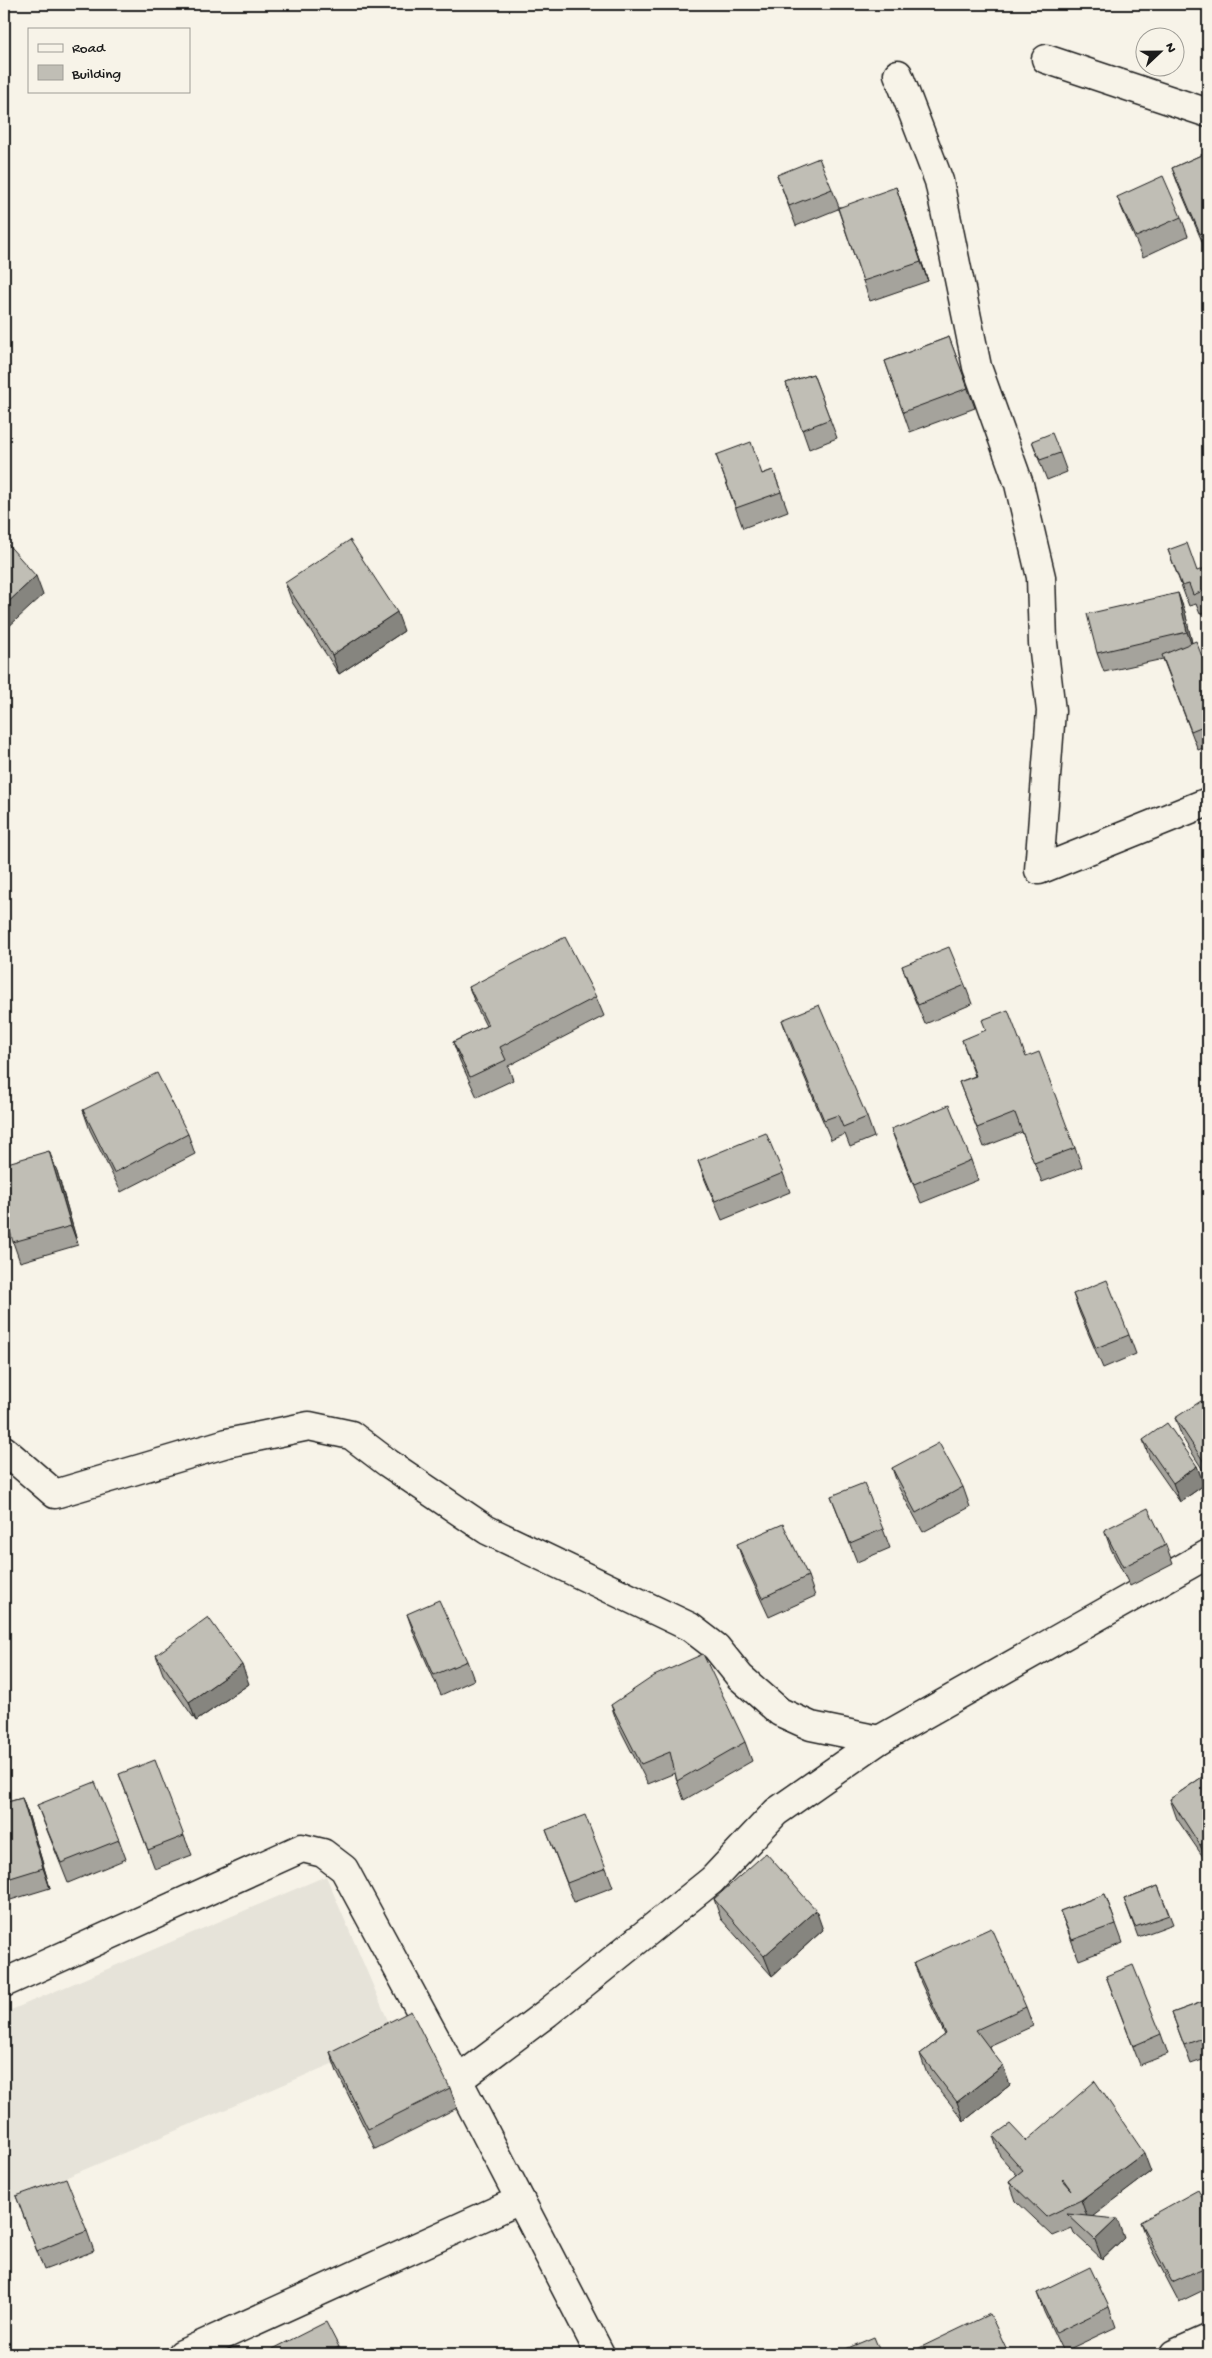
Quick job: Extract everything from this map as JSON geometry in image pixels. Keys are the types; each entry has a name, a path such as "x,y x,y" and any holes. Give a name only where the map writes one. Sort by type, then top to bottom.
{"street":[{"path":"1046,59 1208,113"},
{"path":"898,74 939,181 977,367 1018,484 1041,577 1043,643 1051,711 1039,870 1208,802"},
{"path":"4,1450 54,1494 227,1444 309,1426 351,1435 388,1464 487,1530 690,1627 716,1647 740,1677 780,1712 811,1726 878,1740"},
{"path":"458,2080 546,2013 712,1880 776,1812 878,1740 1208,1554"},
{"path":"4,1983 302,1848 323,1853 344,1868 458,2080 600,2354"},
{"path":"182,2354 520,2200"},
{"path":"1174,2354 1208,2339"}],"shaded area":[{"path":"326,1876 395,2037 4,2204 4,2013"}],"building":[{"path":"1208,152 1208,230 1200,234 1172,168"},
{"path":"819,158 832,189 789,206 777,175"},
{"path":"1163,176 1181,217 1136,237 1117,197"},
{"path":"896,187 921,262 863,281 838,208"},
{"path":"949,337 968,388 903,412 885,361"},
{"path":"813,374 830,419 802,430 786,383"},
{"path":"1052,433 1060,453 1040,460 1032,441"},
{"path":"751,442 762,474 773,470 781,492 736,508 716,455"},
{"path":"4,540 36,576 4,606"},
{"path":"350,540 397,612 332,655 285,583"},
{"path":"1187,543 1197,571 1208,567 1208,589 1193,595 1189,584 1182,586 1168,550"},
{"path":"1178,593 1187,632 1097,653 1087,614"},
{"path":"1196,641 1208,672 1208,724 1191,731 1162,655"},
{"path":"565,937 596,997 500,1047 506,1060 470,1077 453,1042 488,1025 469,987"},
{"path":"949,947 965,985 918,1005 902,966"},
{"path":"819,1005 867,1117 843,1127 838,1115 824,1120 782,1020"},
{"path":"1008,1010 1026,1057 1039,1052 1075,1148 1034,1163 1015,1113 977,1128 959,1082 976,1076 962,1040 986,1030 982,1020"},
{"path":"157,1073 188,1134 114,1173 83,1110"},
{"path":"949,1105 971,1160 914,1184 891,1129"},
{"path":"766,1133 783,1173 715,1201 698,1161"},
{"path":"49,1151 71,1226 13,1242 4,1209 4,1164"},
{"path":"1107,1280 1129,1335 1096,1348 1073,1294"},
{"path":"1201,1401 1208,1413 1208,1459 1204,1462 1175,1418"},
{"path":"1167,1423 1197,1466 1173,1483 1143,1440"},
{"path":"939,1443 963,1487 916,1513 892,1468"},
{"path":"864,1483 883,1529 850,1543 831,1496"},
{"path":"1148,1508 1166,1545 1123,1567 1104,1530"},
{"path":"783,1524 808,1576 762,1598 737,1544"},
{"path":"439,1600 467,1661 434,1675 407,1614"},
{"path":"208,1617 242,1665 189,1702 156,1655"},
{"path":"703,1654 745,1742 677,1781 670,1752 641,1764 611,1705 654,1676"},
{"path":"155,1760 184,1836 148,1850 119,1774"},
{"path":"1208,1773 1208,1840 1200,1845 1170,1799"},
{"path":"95,1782 119,1840 61,1863 37,1805"},
{"path":"22,1798 43,1868 4,1880 4,1803"},
{"path":"585,1815 606,1868 567,1883 546,1830"},
{"path":"766,1853 816,1910 764,1956 714,1899"},
{"path":"1158,1886 1169,1915 1135,1927 1124,1899"},
{"path":"1105,1894 1116,1924 1072,1940 1060,1911"},
{"path":"991,1928 1026,2007 976,2030 1003,2066 957,2102 920,2054 946,2034 914,1963"},
{"path":"1133,1965 1161,2034 1133,2046 1106,1976"},
{"path":"1208,2000 1208,2036 1184,2045 1172,2013"},
{"path":"411,2011 450,2088 368,2129 330,2052"},
{"path":"1095,2081 1144,2153 1081,2200 1046,2217 1009,2181 1023,2170 993,2136 1010,2124 1026,2141"},
{"path":"66,2178 87,2231 37,2251 16,2196"},
{"path":"1198,2190 1208,2208 1208,2266 1172,2282 1140,2222"},
{"path":"1067,2214 1117,2219 1095,2240"},
{"path":"1090,2267 1109,2307 1056,2333 1037,2293"},
{"path":"990,2314 1009,2354 917,2354 915,2350"},
{"path":"326,2322 339,2347 325,2354 263,2354"},
{"path":"874,2337 881,2354 834,2354"}]}
